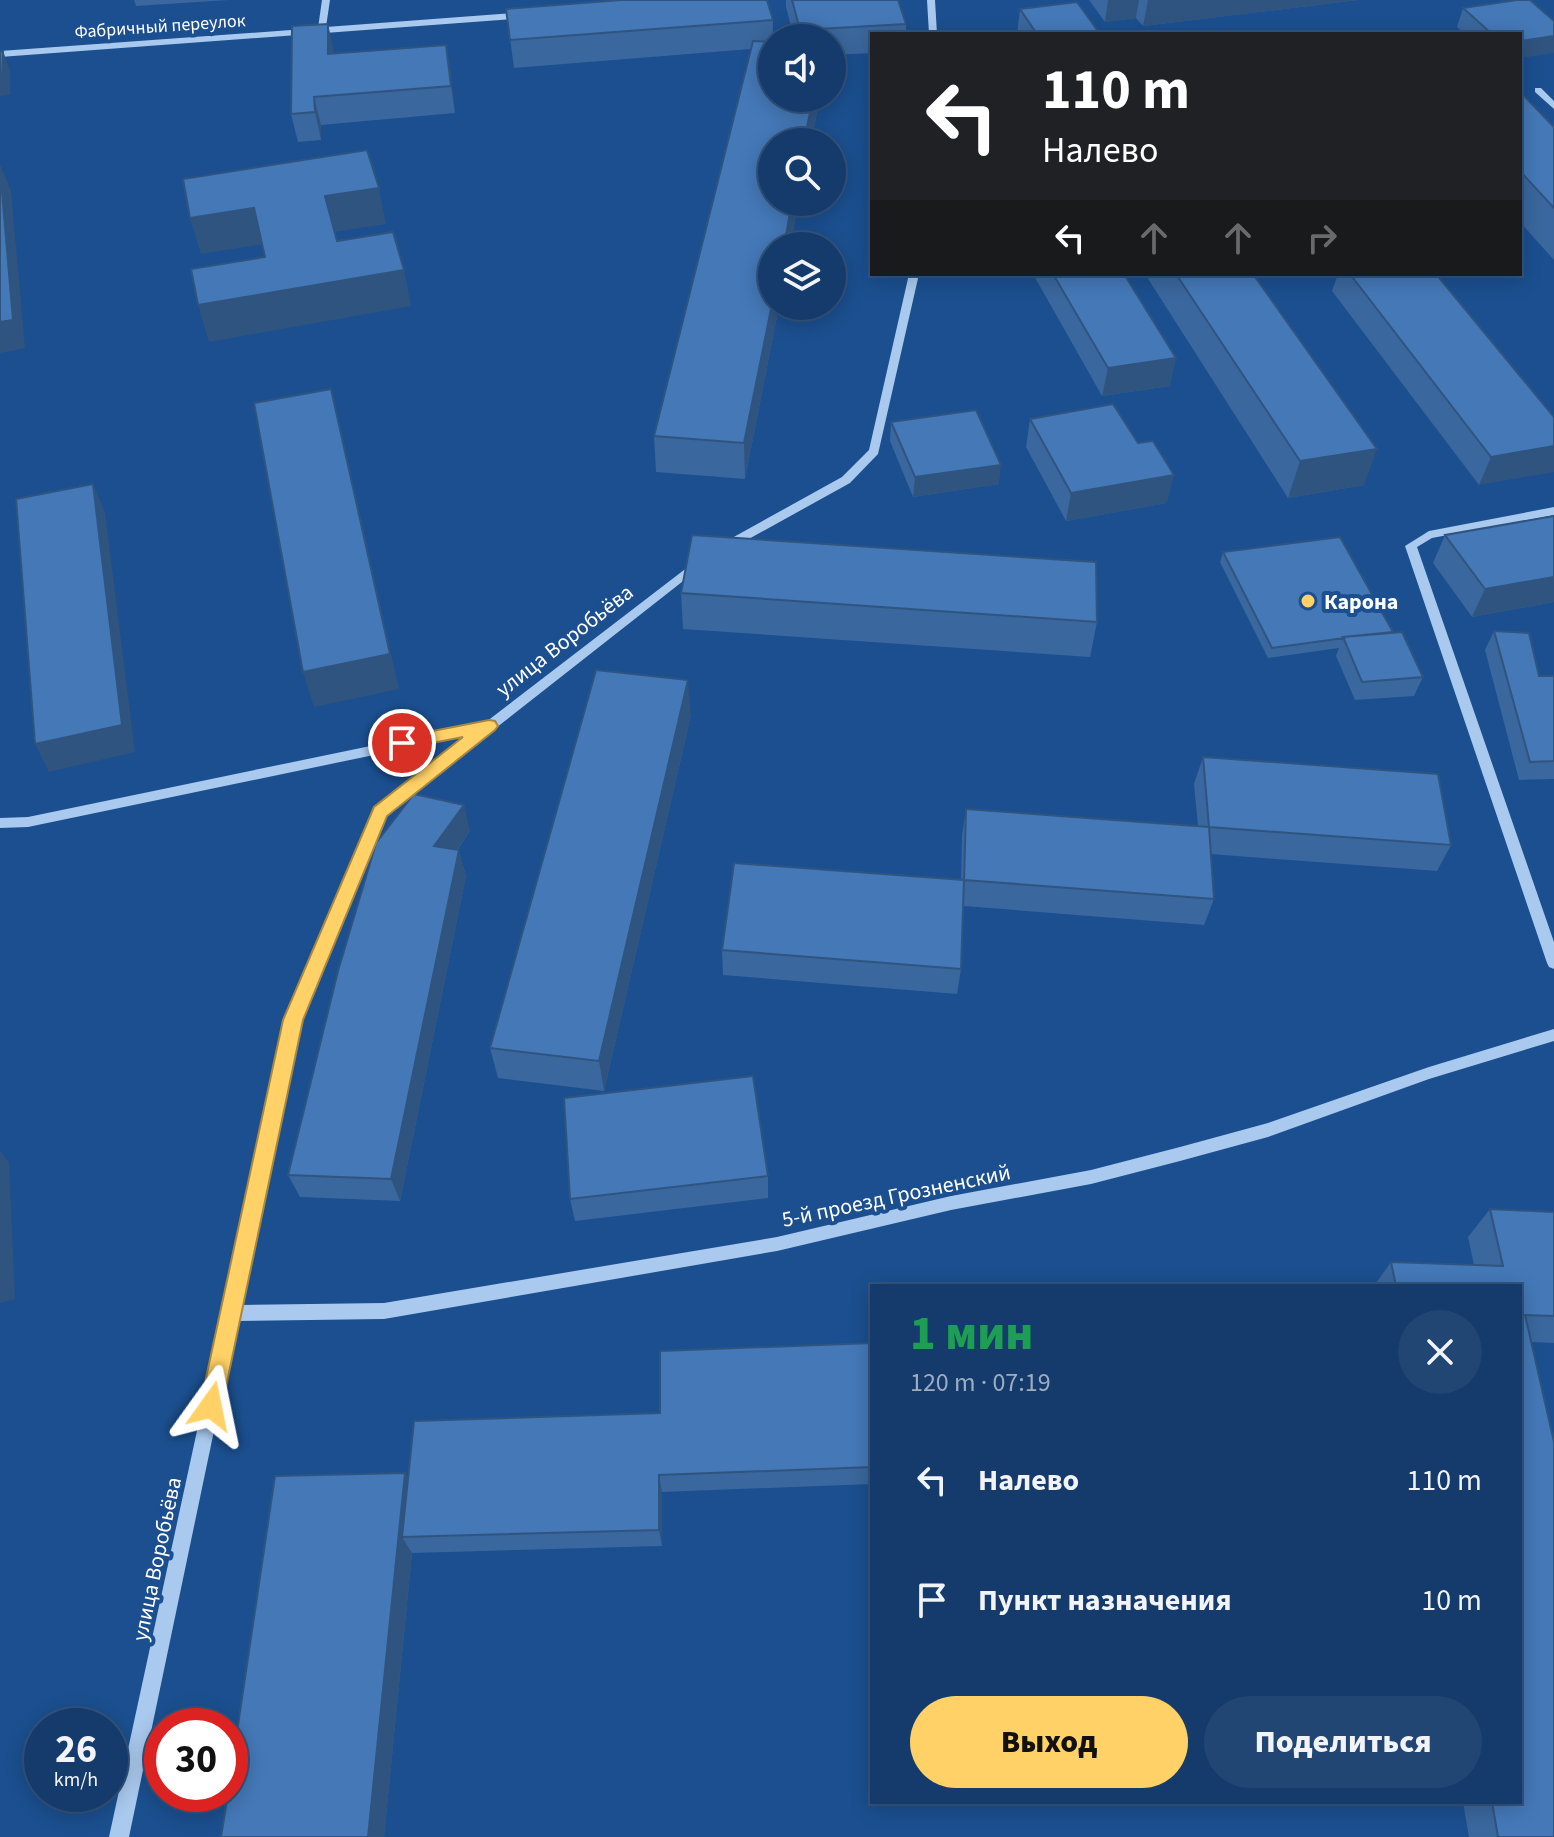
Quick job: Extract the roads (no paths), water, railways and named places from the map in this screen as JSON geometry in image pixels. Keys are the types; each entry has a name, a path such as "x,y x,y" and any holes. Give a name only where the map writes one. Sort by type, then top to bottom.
{"street":[{"path":"322,29 326,0"},
{"path":"931,0 933,32"},
{"name":"Фабричный переулок","path":"0,54 538,15"},
{"path":"1538,90 1554,106"},
{"name":"улица Воробьёва","path":"119,1837 293,1020 380,812 697,563 772,518 846,480 874,451 914,276"},
{"path":"1554,511 1429,535 1411,546 1554,963"},
{"path":"0,823 28,822 489,726"},
{"name":"5-й проезд Грозненский","path":"231,1313 384,1311 777,1244 951,1203 1091,1177 1180,1154 1268,1130 1429,1073 1554,1035"}],"place":[{"name":"Карона","path":"1308,601"}]}
